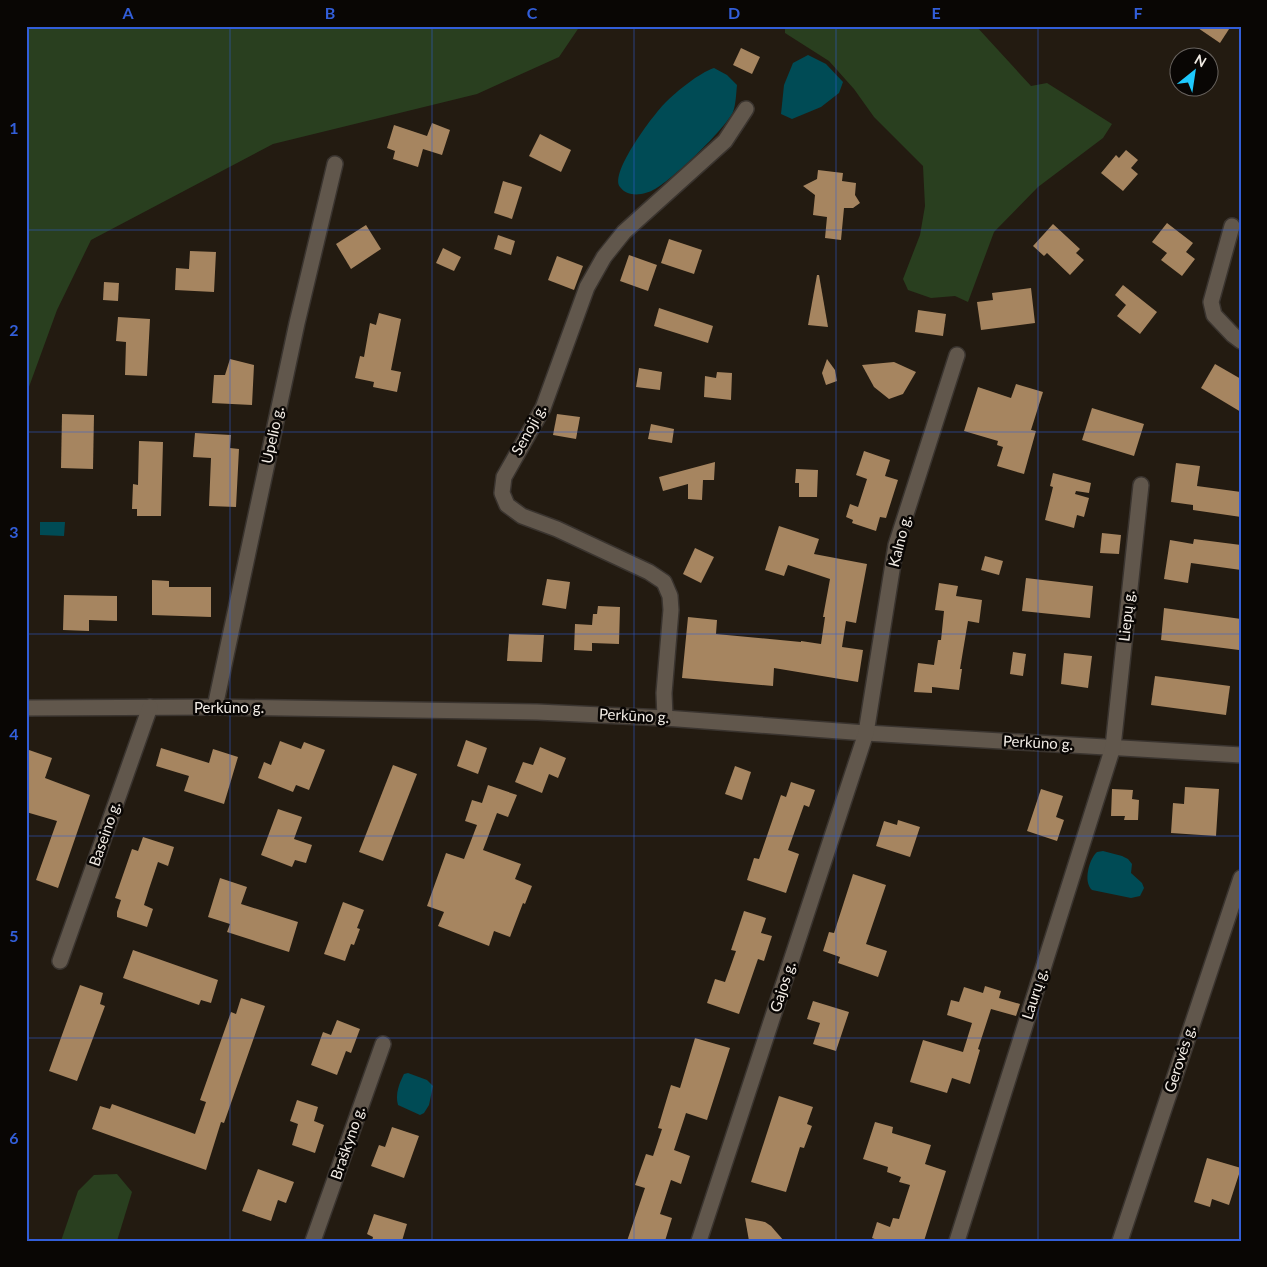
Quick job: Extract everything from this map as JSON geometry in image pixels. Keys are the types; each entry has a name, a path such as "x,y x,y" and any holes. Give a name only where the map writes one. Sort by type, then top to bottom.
{"street":[{"name":"Senoji g.","path":"665,718 664,693 671,610 670,596 664,582 649,572 557,529 522,516 506,505 502,493 504,477 543,408 587,287 604,257 624,232 725,141 746,109"},
{"name":"Upelio g.","path":"215,707 297,323 335,164"},
{"path":"1232,226 1211,302 1214,315 1241,341"},
{"name":"Kalno g.","path":"866,733 896,545 957,355"},
{"name":"Liepų g.","path":"1113,747 1141,485"},
{"name":"Baseino g.","path":"60,961 150,707"},
{"name":"Perkūno g.","path":"26,708 215,707 537,712 665,718 866,733 1241,755"},
{"name":"Gajos g.","path":"699,1241 866,733"},
{"name":"Laurų g.","path":"957,1241 1113,747"},
{"name":"Gerovės g.","path":"1120,1241 1241,878"},
{"name":"Braškyno g.","path":"313,1241 382,1044"}],"green space":[{"path":"26,26 580,26 559,57 477,94 273,144 91,240 57,310 26,395"},
{"path":"785,26 976,26 1031,86 1047,83 1112,124 1103,138 1038,187 994,232 968,302 955,296 931,298 908,290 903,279 920,235 925,206 923,166 874,117 854,89 829,61 785,33"},
{"path":"117,1174 132,1192 117,1241 61,1241 78,1191 94,1175"}],"water":[{"path":"808,55 826,64 843,82 839,93 821,107 792,119 781,114 784,85 793,63"},
{"path":"714,68 727,75 737,85 734,109 728,120 697,154 663,184 642,194 627,193 620,187 618,180 634,144 665,103 695,78"},
{"path":"40,522 65,522 64,536 40,535"},
{"path":"1103,851 1128,859 1132,864 1131,873 1142,883 1144,888 1140,896 1131,898 1092,890 1088,882 1088,871 1094,855 1097,852"},
{"path":"408,1073 427,1080 433,1086 429,1105 424,1113 420,1115 398,1105 397,1093 399,1085 404,1074"}],"building":[{"path":"1195,26 1231,26 1220,43"},
{"path":"741,48 760,57 752,74 733,65"},
{"path":"432,123 450,130 442,155 423,149 418,167 393,159 395,151 387,148 394,125 427,136"},
{"path":"540,134 571,150 561,172 529,156"},
{"path":"1126,150 1138,160 1131,168 1138,174 1123,191 1101,173 1116,155 1119,158"},
{"path":"818,170 843,173 842,181 856,183 855,195 860,203 853,208 844,208 841,240 825,238 827,217 813,215 815,195 803,186 817,179"},
{"path":"503,181 522,187 512,219 494,213"},
{"path":"1167,223 1193,243 1186,252 1195,259 1182,276 1161,260 1167,253 1152,242"},
{"path":"1053,224 1080,249 1076,253 1084,260 1070,275 1047,253 1044,256 1033,246"},
{"path":"366,225 381,249 351,269 336,244"},
{"path":"498,235 515,241 511,255 494,249"},
{"path":"669,239 702,250 694,274 661,263"},
{"path":"443,248 461,257 454,271 436,263"},
{"path":"190,251 216,252 214,292 175,290 176,268 189,269"},
{"path":"629,255 657,265 648,291 620,281"},
{"path":"557,256 583,266 574,290 548,280"},
{"path":"817,275 819,275 828,327 808,325"},
{"path":"104,282 119,283 118,301 103,300"},
{"path":"1123,285 1157,312 1140,334 1117,316 1126,305 1115,295"},
{"path":"1031,288 1035,323 981,330 977,302 993,300 992,293"},
{"path":"659,308 713,326 708,343 654,326"},
{"path":"918,310 946,314 943,336 915,332"},
{"path":"379,313 401,319 391,370 401,372 397,392 373,387 374,382 355,378 360,356 364,357 370,323 376,325"},
{"path":"118,317 150,319 147,376 125,375 126,342 116,341"},
{"path":"230,359 254,365 252,405 212,403 214,375 225,375"},
{"path":"827,359 835,370 837,381 826,385 822,373"},
{"path":"894,362 916,372 903,394 889,399 874,387 862,365"},
{"path":"1215,364 1241,379 1241,412 1201,388"},
{"path":"639,368 662,372 660,390 636,387"},
{"path":"717,372 732,373 731,400 704,397 705,376 716,378"},
{"path":"1016,384 1043,392 1031,430 1036,431 1024,474 997,466 1003,447 997,445 998,441 964,431 978,387 1011,398"},
{"path":"1092,408 1144,424 1134,456 1082,440"},
{"path":"62,414 94,415 93,469 61,468"},
{"path":"557,414 580,417 576,439 553,435"},
{"path":"651,424 674,429 672,443 648,439"},
{"path":"195,433 231,435 230,448 239,449 236,507 209,506 211,458 193,457"},
{"path":"139,441 163,442 161,516 137,516 137,509 132,509 133,484 138,485"},
{"path":"864,451 890,460 885,476 898,480 886,518 880,517 876,531 852,523 853,520 846,517 850,504 858,507 867,479 856,475"},
{"path":"715,462 714,480 703,480 702,500 688,499 688,484 663,491 659,477"},
{"path":"1176,463 1200,466 1197,486 1241,492 1241,517 1193,510 1193,505 1171,502"},
{"path":"796,469 818,470 817,497 799,497 799,483 795,483"},
{"path":"1053,473 1091,483 1089,493 1076,491 1075,494 1089,498 1084,517 1077,515 1074,528 1045,520 1053,487 1050,486"},
{"path":"779,526 819,539 814,554 867,564 856,623 846,621 842,647 863,650 858,682 774,668 773,686 682,678 688,617 717,620 716,634 821,644 825,617 823,617 830,579 788,565 784,576 765,570"},
{"path":"1102,533 1121,535 1119,554 1100,553"},
{"path":"1194,539 1241,545 1241,570 1191,563 1188,583 1164,579 1170,540 1193,544"},
{"path":"695,548 714,557 701,583 683,574"},
{"path":"985,556 1003,561 999,575 981,570"},
{"path":"1026,578 1093,586 1090,618 1022,611"},
{"path":"547,579 570,582 566,609 542,605"},
{"path":"152,580 169,581 169,587 211,587 211,617 152,615"},
{"path":"939,583 958,586 956,596 982,600 979,623 968,621 960,669 962,669 959,690 932,687 932,693 914,692 918,663 934,665 938,640 941,640 944,611 935,610"},
{"path":"64,595 117,596 117,621 89,620 89,631 63,630"},
{"path":"598,606 620,607 619,644 592,643 592,651 574,650 575,624 592,625 593,614 597,614"},
{"path":"1164,608 1241,619 1239,650 1161,640"},
{"path":"509,634 544,635 542,662 507,661"},
{"path":"1013,652 1026,654 1023,676 1010,674"},
{"path":"1064,653 1092,656 1088,688 1061,684"},
{"path":"1155,676 1230,686 1226,715 1151,705"},
{"path":"466,740 487,748 478,774 457,766"},
{"path":"280,741 301,749 304,742 325,750 309,790 296,785 293,792 258,778 264,762 271,765"},
{"path":"540,747 566,758 558,778 549,774 542,793 515,782 523,762 533,765"},
{"path":"161,748 209,763 213,749 238,757 224,804 184,791 189,776 156,766"},
{"path":"29,750 52,758 45,778 90,795 58,888 36,880 57,821 26,812 26,758"},
{"path":"393,765 417,774 383,861 359,852"},
{"path":"735,766 751,772 742,800 725,794"},
{"path":"791,782 815,790 809,807 804,805 788,850 799,854 786,893 747,880 754,858 759,859 781,795 786,797"},
{"path":"488,785 517,795 508,817 497,813 483,850 521,864 515,879 532,886 525,904 523,903 510,937 494,931 489,946 438,926 444,912 427,906 446,853 464,859 477,825 465,821 472,800 482,803"},
{"path":"1185,787 1219,789 1216,836 1171,833 1173,803 1184,804"},
{"path":"1041,789 1063,796 1056,817 1064,820 1057,841 1027,831"},
{"path":"1112,789 1133,790 1132,799 1139,800 1138,820 1124,820 1125,816 1111,816"},
{"path":"278,809 302,817 294,839 312,845 306,863 295,860 292,867 261,855"},
{"path":"898,820 920,827 910,857 876,846 884,821 897,825"},
{"path":"143,837 174,847 168,866 158,862 144,905 153,909 147,927 117,917 121,900 115,898 132,849 138,851"},
{"path":"853,874 886,885 866,944 887,951 878,977 838,963 840,957 823,951 829,932 834,933"},
{"path":"220,878 247,887 241,904 298,922 289,952 227,932 230,924 208,917"},
{"path":"343,902 364,910 357,928 360,929 354,945 351,944 345,961 324,954"},
{"path":"744,911 766,918 761,933 772,936 764,961 758,959 739,1014 707,1003 715,979 725,982 736,951 731,950"},
{"path":"133,950 218,980 211,1003 201,1000 199,1005 123,978"},
{"path":"80,985 103,993 100,1004 105,1006 77,1081 49,1071"},
{"path":"985,986 1001,991 999,998 1020,1004 1016,1016 991,1009 978,1049 980,1050 970,1084 952,1078 947,1093 910,1082 923,1040 963,1052 972,1023 947,1015 951,1000 959,1002 964,987 983,993"},
{"path":"241,998 265,1006 224,1123 221,1122 206,1170 92,1129 100,1106 110,1109 112,1104 195,1134 206,1102 200,1100 231,1012 236,1014"},
{"path":"813,1001 849,1012 836,1051 813,1044 820,1023 807,1019"},
{"path":"337,1020 360,1029 351,1053 346,1051 337,1075 311,1065 323,1032 331,1035"},
{"path":"695,1038 730,1048 707,1120 686,1113 674,1150 690,1156 681,1184 671,1180 660,1214 672,1218 665,1241 627,1241 645,1188 635,1185 646,1154 653,1156 662,1129 658,1128 671,1085 680,1088"},
{"path":"779,1096 813,1107 807,1124 812,1126 804,1148 800,1147 786,1192 751,1182"},
{"path":"297,1100 318,1107 314,1121 324,1125 315,1153 292,1145 298,1124 290,1121"},
{"path":"875,1122 893,1127 892,1133 931,1145 925,1164 946,1171 924,1241 880,1241 872,1238 877,1222 890,1227 893,1218 899,1219 910,1185 899,1182 901,1177 887,1172 888,1167 863,1159"},
{"path":"392,1127 419,1136 404,1178 371,1166 379,1145 385,1147"},
{"path":"1207,1158 1241,1168 1229,1205 1212,1199 1210,1207 1194,1202"},
{"path":"258,1169 294,1182 286,1203 278,1200 271,1221 242,1211"},
{"path":"374,1214 407,1224 402,1241 372,1241 373,1237 367,1234"},
{"path":"745,1218 765,1222 784,1241 749,1241"}]}
